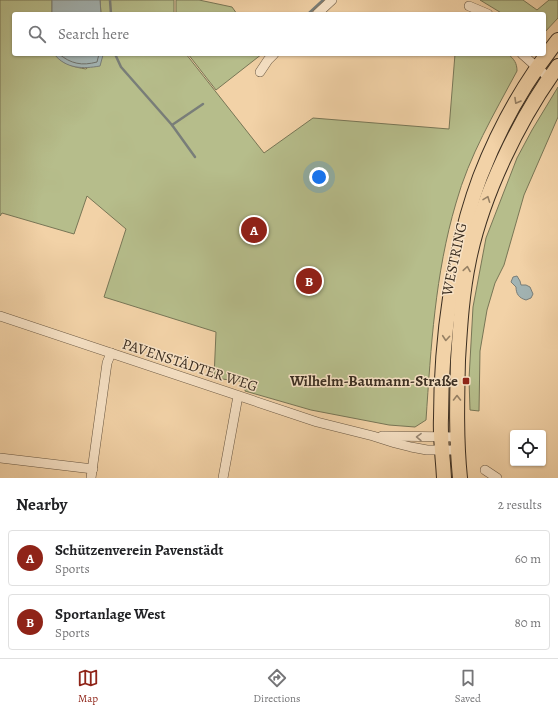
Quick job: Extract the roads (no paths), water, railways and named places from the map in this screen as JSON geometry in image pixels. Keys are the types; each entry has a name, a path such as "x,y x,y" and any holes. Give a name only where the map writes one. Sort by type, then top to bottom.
{"main road":[{"name":"WESTRING","path":"546,54 558,40"},
{"name":"WESTRING","path":"444,478 441,419 442,380 454,277 463,234 473,197 493,147 507,119 542,59"},
{"name":"WESTRING","path":"460,478 457,381 460,331 468,260 486,200 495,180 521,124 542,88 558,66"}],"street":[{"path":"319,12 332,0"},
{"path":"466,3 474,12"},
{"path":"466,3 484,12"},
{"path":"260,72 272,56"},
{"path":"530,56 542,59 558,66"},
{"path":"542,59 549,78"},
{"name":"PAVENSTÄDTER WEG","path":"0,316 317,422 427,450 442,443 458,443"},
{"path":"0,458 92,473 107,363 111,353"},
{"path":"223,478 238,396"},
{"name":"PAVENSTÄDTER WEG","path":"373,436 442,443 458,443"},
{"path":"485,470 497,478"}],"water":[{"path":"52,0 100,0 101,12 52,12"},
{"path":"56,56 103,56 100,66 87,68 75,67 64,63"},
{"path":"517,276 521,285 530,287 533,294 531,298 526,300 518,295 516,287 511,282 513,277"}],"waterway":[{"path":"110,0 111,12"},
{"path":"310,12 323,0"},
{"path":"116,56 121,67 172,125 195,157"},
{"path":"172,125 203,104"}],"place":[{"name":"Schützenverein Pavenstädt","path":"254,230"},
{"name":"Sportanlage West","path":"309,281"},
{"name":"Wilhelm-Baumann-Straße","path":"466,381"}]}
